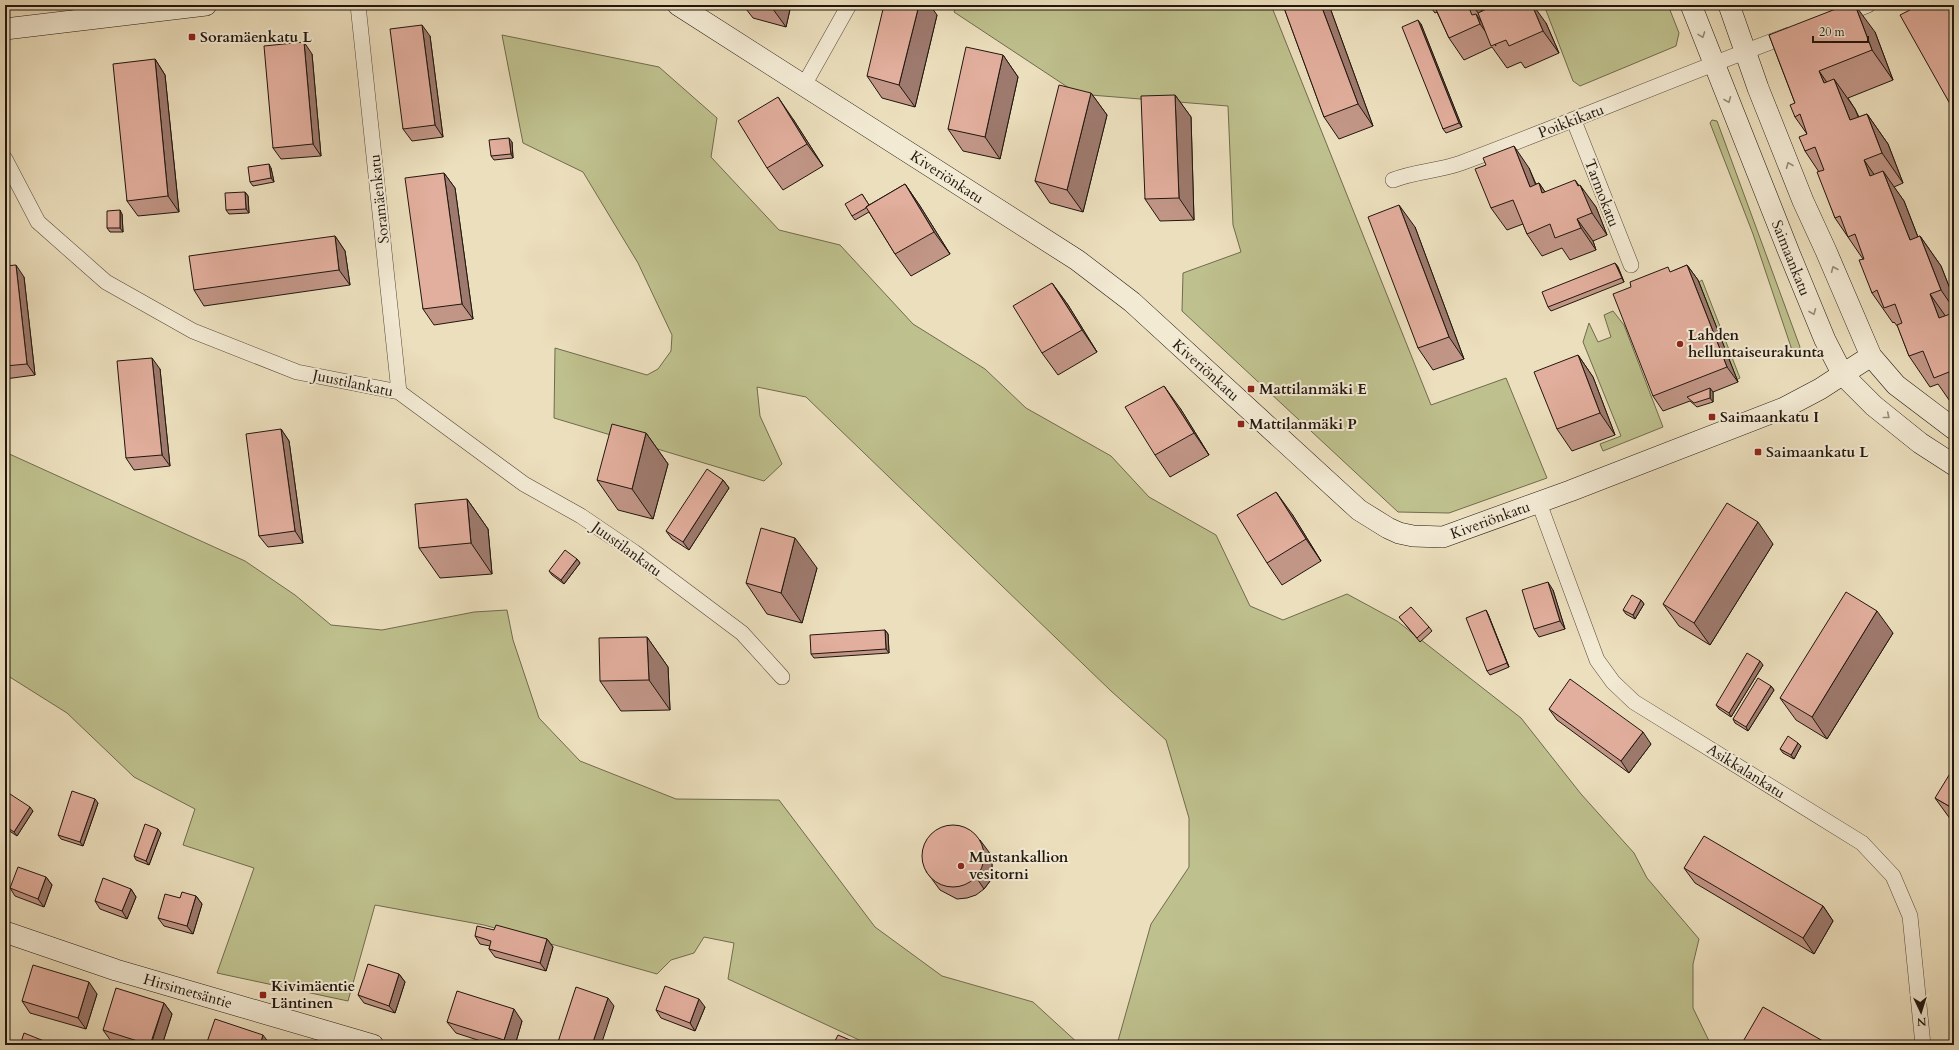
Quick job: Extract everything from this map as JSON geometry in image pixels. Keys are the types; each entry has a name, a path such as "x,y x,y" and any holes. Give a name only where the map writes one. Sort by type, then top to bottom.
{"street":[{"path":"5,29 206,5"},
{"name":"Soramäenkatu","path":"358,5 399,392"},
{"name":"Kiveriönkatu","path":"678,5 1077,260 1132,302 1359,510 1388,528 1413,536 1443,537 1784,408 1820,389 1871,356"},
{"path":"804,86 849,5"},
{"name":"Saimaankatu","path":"1691,5 1825,340 1843,375 1874,406 1920,443 1954,465"},
{"path":"1729,5 1758,88 1803,201 1871,356 1896,385 1954,429"},
{"path":"1826,21 1868,5"},
{"name":"Poikkikatu","path":"1393,180 1408,174 1451,167 1574,121 1746,51 1806,29"},
{"name":"Tarmokatu","path":"1574,121 1630,265"},
{"name":"Juustilankatu","path":"5,160 38,222 106,282 193,331 297,372 399,392 524,484 581,516 634,552 742,633 782,677"},
{"name":"Asikkalankatu","path":"1538,502 1597,660 1613,682 1634,702 1862,843 1893,876 1910,916 1923,1045"},
{"name":"Hirsimetsäntie","path":"5,932 116,970 373,1045"}],"green space":[{"path":"957,5 1271,5 1431,405 1506,378 1547,478 1449,513 1398,512 1182,311 1183,273 1241,252 1233,225 1228,106 1078,94 954,12"},
{"path":"1544,5 1668,5 1679,33 1676,46 1580,86 1573,81"},
{"path":"502,35 659,67 717,118 711,157 779,230 840,245 913,324 985,369 1026,408 1111,456 1149,497 1216,535 1250,606 1283,620 1347,594 1397,621 1521,718 1581,794 1634,853 1647,878 1699,939 1693,964 1693,1008 1711,1045 1084,1045 1118,1041 1151,924 1189,867 1189,818 1166,740 1111,691 806,397 757,387 760,416 782,464 764,481 554,418 555,348 647,375 658,369 671,351 672,335 638,263 583,172 523,143"},
{"path":"1712,120 1717,121 1800,347 1797,356 1794,356 1753,234 1710,123"},
{"path":"1702,280 1740,378 1736,380 1699,282"},
{"path":"1613,311 1624,325 1663,427 1603,451 1600,444 1621,436 1583,342 1589,323 1598,342 1611,337 1604,315"},
{"path":"5,452 245,561 295,595 331,625 382,630 474,612 507,610 513,640 539,718 580,761 676,799 779,800 875,927 942,976 1033,1002 1080,1045 870,1045 728,979 734,943 704,937 694,953 671,960 657,974 484,925 375,905 348,1001 217,973 254,868 183,845 195,809 134,777 67,713 5,674"}],"building":[{"path":"884,5 919,5 899,85 867,76"},
{"path":"1283,5 1321,5 1358,104 1324,117"},
{"path":"1434,5 1473,5 1469,8 1472,15 1476,14 1480,24 1449,38"},
{"path":"1495,5 1497,9 1507,5 1532,5 1543,31 1509,46 1506,40 1491,46 1478,13"},
{"path":"1846,5 1855,5 1872,50 1819,71 1824,83 1834,79 1850,120 1867,114 1882,153 1864,160 1870,176 1883,171 1910,240 1920,236 1941,290 1930,294 1939,318 1953,313 1954,370 1934,378 1923,351 1909,356 1897,325 1902,323 1895,304 1884,308 1877,290 1872,293 1859,260 1864,259 1855,234 1848,237 1840,216 1835,218 1817,172 1824,170 1815,147 1805,151 1799,137 1807,134 1800,114 1795,117 1790,105 1795,103 1769,35"},
{"path":"1907,5 1954,5 1954,111 1900,15 1910,10"},
{"path":"1418,20 1459,123 1443,129 1402,27"},
{"path":"422,25 435,125 403,129 390,29"},
{"path":"304,42 313,144 273,148 264,46"},
{"path":"966,47 1003,55 985,137 948,129"},
{"path":"155,59 168,196 127,201 113,64"},
{"path":"1059,85 1091,93 1067,190 1035,181"},
{"path":"1175,95 1179,198 1145,199 1141,96"},
{"path":"778,97 807,144 767,168 738,121"},
{"path":"509,138 511,154 491,156 489,140"},
{"path":"1514,146 1530,187 1539,183 1542,193 1575,180 1578,186 1580,185 1592,213 1577,219 1581,228 1555,238 1550,224 1527,234 1513,200 1491,208 1475,169 1486,165 1483,158"},
{"path":"269,164 271,178 250,182 248,167"},
{"path":"444,173 462,304 423,309 405,178"},
{"path":"905,184 934,232 895,254 866,207"},
{"path":"245,192 246,209 226,210 225,193"},
{"path":"862,194 869,205 852,216 845,204"},
{"path":"1399,205 1449,337 1418,348 1368,217"},
{"path":"120,210 120,228 107,228 107,211"},
{"path":"335,236 339,270 194,290 189,256"},
{"path":"1615,263 1622,278 1548,307 1542,292"},
{"path":"16,265 27,364 5,366 5,266"},
{"name":"Lahden helluntaiseurakunta","path":"1687,265 1727,367 1653,396 1613,294 1631,287 1630,282 1668,267 1670,272"},
{"path":"1052,283 1082,330 1042,353 1013,306"},
{"path":"1578,355 1600,413 1557,429 1534,372"},
{"path":"152,358 162,455 126,458 117,361"},
{"path":"1164,386 1194,433 1155,455 1125,407"},
{"path":"1710,388 1710,398 1694,403 1687,397"},
{"path":"612,424 646,433 632,489 597,480"},
{"path":"281,429 295,531 259,536 246,434"},
{"path":"707,469 723,480 683,542 666,531"},
{"path":"1276,492 1306,539 1267,563 1237,515"},
{"path":"467,499 471,543 419,548 415,504"},
{"path":"1727,503 1758,522 1694,623 1663,604"},
{"path":"761,528 795,538 781,593 746,583"},
{"path":"565,550 577,559 561,580 549,571"},
{"path":"1548,582 1560,621 1534,629 1522,590"},
{"path":"1846,592 1877,611 1812,717 1780,698"},
{"path":"1632,595 1641,600 1633,615 1623,610"},
{"path":"1411,607 1429,627 1417,638 1399,617"},
{"path":"1486,610 1507,663 1487,671 1466,618"},
{"path":"885,630 886,649 811,654 810,635"},
{"path":"647,637 649,680 600,681 599,638"},
{"path":"1747,653 1760,661 1729,713 1716,705"},
{"path":"1758,678 1771,686 1746,727 1733,719"},
{"path":"1570,679 1643,732 1621,761 1549,709"},
{"path":"1788,736 1798,743 1791,755 1780,749"},
{"path":"1954,767 1954,809 1935,798"},
{"path":"72,791 95,799 80,842 58,835"},
{"path":"10,794 30,807 14,832 5,826 5,803"},
{"path":"145,824 158,829 146,861 134,856"},
{"name":"Mustankallion vesitorni","path":"953,825 965,827 975,834 982,844 984,856 982,868 975,878 965,885 953,887 941,885 931,878 924,868 922,856 924,844 931,834 941,827"},
{"path":"1704,836 1823,906 1803,938 1684,868"},
{"path":"18,867 46,877 38,899 10,888"},
{"path":"103,878 131,889 122,911 95,901"},
{"path":"182,892 196,896 187,926 158,918 165,894 180,898"},
{"path":"496,925 547,939 540,963 489,949 491,941 475,936 477,926 494,930"},
{"path":"368,964 399,974 389,1006 358,995"},
{"path":"33,965 89,982 78,1018 22,1001"},
{"path":"665,986 699,999 690,1023 656,1010"},
{"path":"576,987 608,998 592,1045 557,1045"},
{"path":"116,988 164,1003 150,1045 103,1030"},
{"path":"457,991 514,1009 504,1040 447,1022"},
{"path":"1763,1007 1830,1045 1741,1045"},
{"path":"215,1019 263,1035 260,1045 206,1045"},
{"path":"24,1033 44,1041 43,1045 20,1045"},
{"path":"838,1035 862,1045 833,1045"}],"place":[{"name":"Soramäenkatu L","path":"192,37"},
{"name":"Lahden helluntaiseurakunta","path":"1680,344"},
{"name":"Mattilanmäki E","path":"1251,389"},
{"name":"Saimaankatu I","path":"1712,417"},
{"name":"Mattilanmäki P","path":"1241,424"},
{"name":"Saimaankatu L","path":"1758,452"},
{"name":"Mustankallion vesitorni","path":"961,866"},
{"name":"Kivimäentie Läntinen","path":"263,995"}]}
